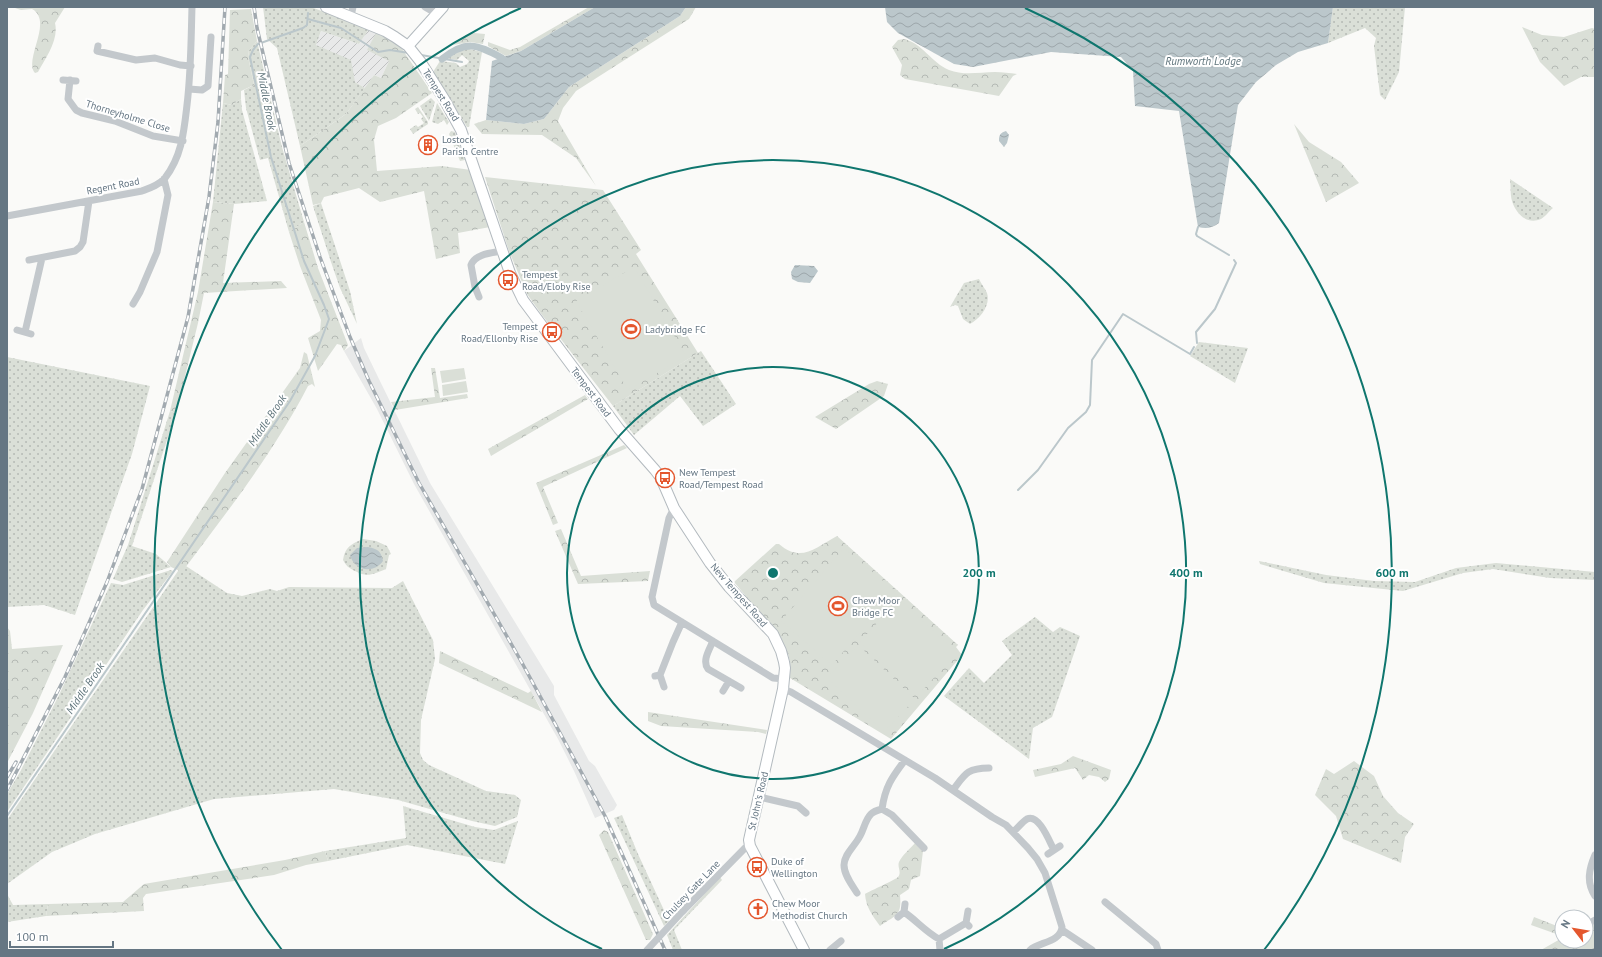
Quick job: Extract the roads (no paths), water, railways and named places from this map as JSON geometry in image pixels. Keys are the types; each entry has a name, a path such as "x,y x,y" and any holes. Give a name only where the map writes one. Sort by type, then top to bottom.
{"street":[{"name":"Regent Road","path":"7,216 142,191 157,185 164,179 176,160 183,142 191,66 192,7"},
{"name":"Tempest Road","path":"326,7 352,12 408,46 420,61 461,130 516,288 530,312 620,429 656,470 674,508"},
{"path":"425,7 440,10"},
{"path":"408,46 440,10"},
{"path":"188,90 202,90 208,86 211,37"},
{"path":"98,46 97,51 130,59 136,60 155,58 180,65 191,66"},
{"name":"Thorneyholme Close","path":"70,80 68,99 76,110 82,113 125,124 153,136 183,142"},
{"path":"133,304 140,292 157,252 168,194 164,179"},
{"path":"29,260 75,251 80,247 83,242 89,201"},
{"path":"479,297 475,287 471,265 472,262 480,256 502,251"},
{"path":"17,330 28,333 42,258"},
{"path":"674,508 669,518 652,602 654,605 773,678 785,679"},
{"name":"New Tempest Road","path":"674,508 710,563 773,634 781,651 784,662 785,679 783,689"},
{"path":"664,687 657,676 682,622"},
{"path":"713,641 705,661 705,666 741,688"},
{"path":"723,691 729,681"},
{"path":"783,689 792,692 905,760 1006,825 1013,832 1037,859 1045,872 1061,921 1062,930 1055,938 1030,950"},
{"name":"St John's Road","path":"750,846 749,840 783,689"},
{"path":"882,809 886,788 905,760"},
{"path":"953,790 967,772 976,766 989,768"},
{"path":"759,797 798,806 806,813"},
{"path":"798,806 805,802"},
{"path":"857,893 843,867 845,857 860,836 868,818 876,811 882,809 892,815 924,848"},
{"path":"1013,832 1028,819 1032,818 1038,822 1057,848 1048,854"},
{"path":"750,846 804,950"},
{"name":"Chulsey Gate Lane","path":"647,950 745,848 750,846"},
{"path":"1595,854 1589,877 1591,889 1595,896"},
{"path":"1105,902 1156,944 1158,950"},
{"path":"898,917 904,912 906,904"},
{"path":"939,939 967,924 968,911"},
{"path":"904,912 917,922 924,930 939,939"},
{"path":"1062,930 1092,950"},
{"path":"939,939 940,950"},
{"path":"830,950 841,941"}],"water":[{"path":"595,7 686,7 680,16 569,87 544,119 524,124 486,120 492,61 521,51"},
{"name":"Rumworth Lodge","path":"885,7 1333,7 1328,43 1298,52 1276,65 1256,82 1238,105 1219,223 1207,228 1198,227 1179,111 1135,106 1133,71 1121,57 1051,52 973,67 954,64 898,33 887,22"},
{"path":"1006,131 1009,135 1007,143 1004,147 999,141 999,137 1001,133"},
{"path":"795,265 814,266 818,271 810,283 798,282 792,279 791,272"},
{"path":"368,547 378,551 383,561 375,568 365,569 356,565 350,555 357,548"}],"waterway":[{"name":"Middle Brook","path":"7,816 290,401 315,356 329,319 304,261 271,157 250,57 258,44 303,28 307,25 308,13"},
{"path":"308,19 341,28 378,52 390,50 409,53"},
{"path":"442,59 458,49 471,46 478,47 502,58"},
{"path":"421,55 462,62"},
{"path":"1198,227 1196,234 1197,236 1229,255"},
{"path":"1197,343 1196,332 1215,309 1236,263 1234,260"},
{"path":"1018,490 1038,470 1068,428 1086,412 1090,405 1092,360 1123,314 1190,354 1194,347"}],"railway":[{"path":"7,790 65,677 107,582 142,489 188,317 209,197 218,122 225,7"},
{"path":"254,7 257,28 289,163 320,257 350,337 369,381 419,483 521,661 605,816 665,950"},
{"path":"7,777 16,762"}],"place":[{"name":"Lostock Parish Centre","path":"428,145"},
{"name":"Tempest Road/Eloby Rise","path":"508,280"},
{"name":"Ladybridge FC","path":"631,329"},
{"name":"Tempest Road/Ellonby Rise","path":"552,332"},
{"name":"New Tempest Road/Tempest Road","path":"665,478"},
{"name":"Chew Moor Bridge FC","path":"838,606"},
{"name":"Duke of Wellington","path":"757,867"},
{"name":"Chew Moor Methodist Church","path":"758,909"}]}
